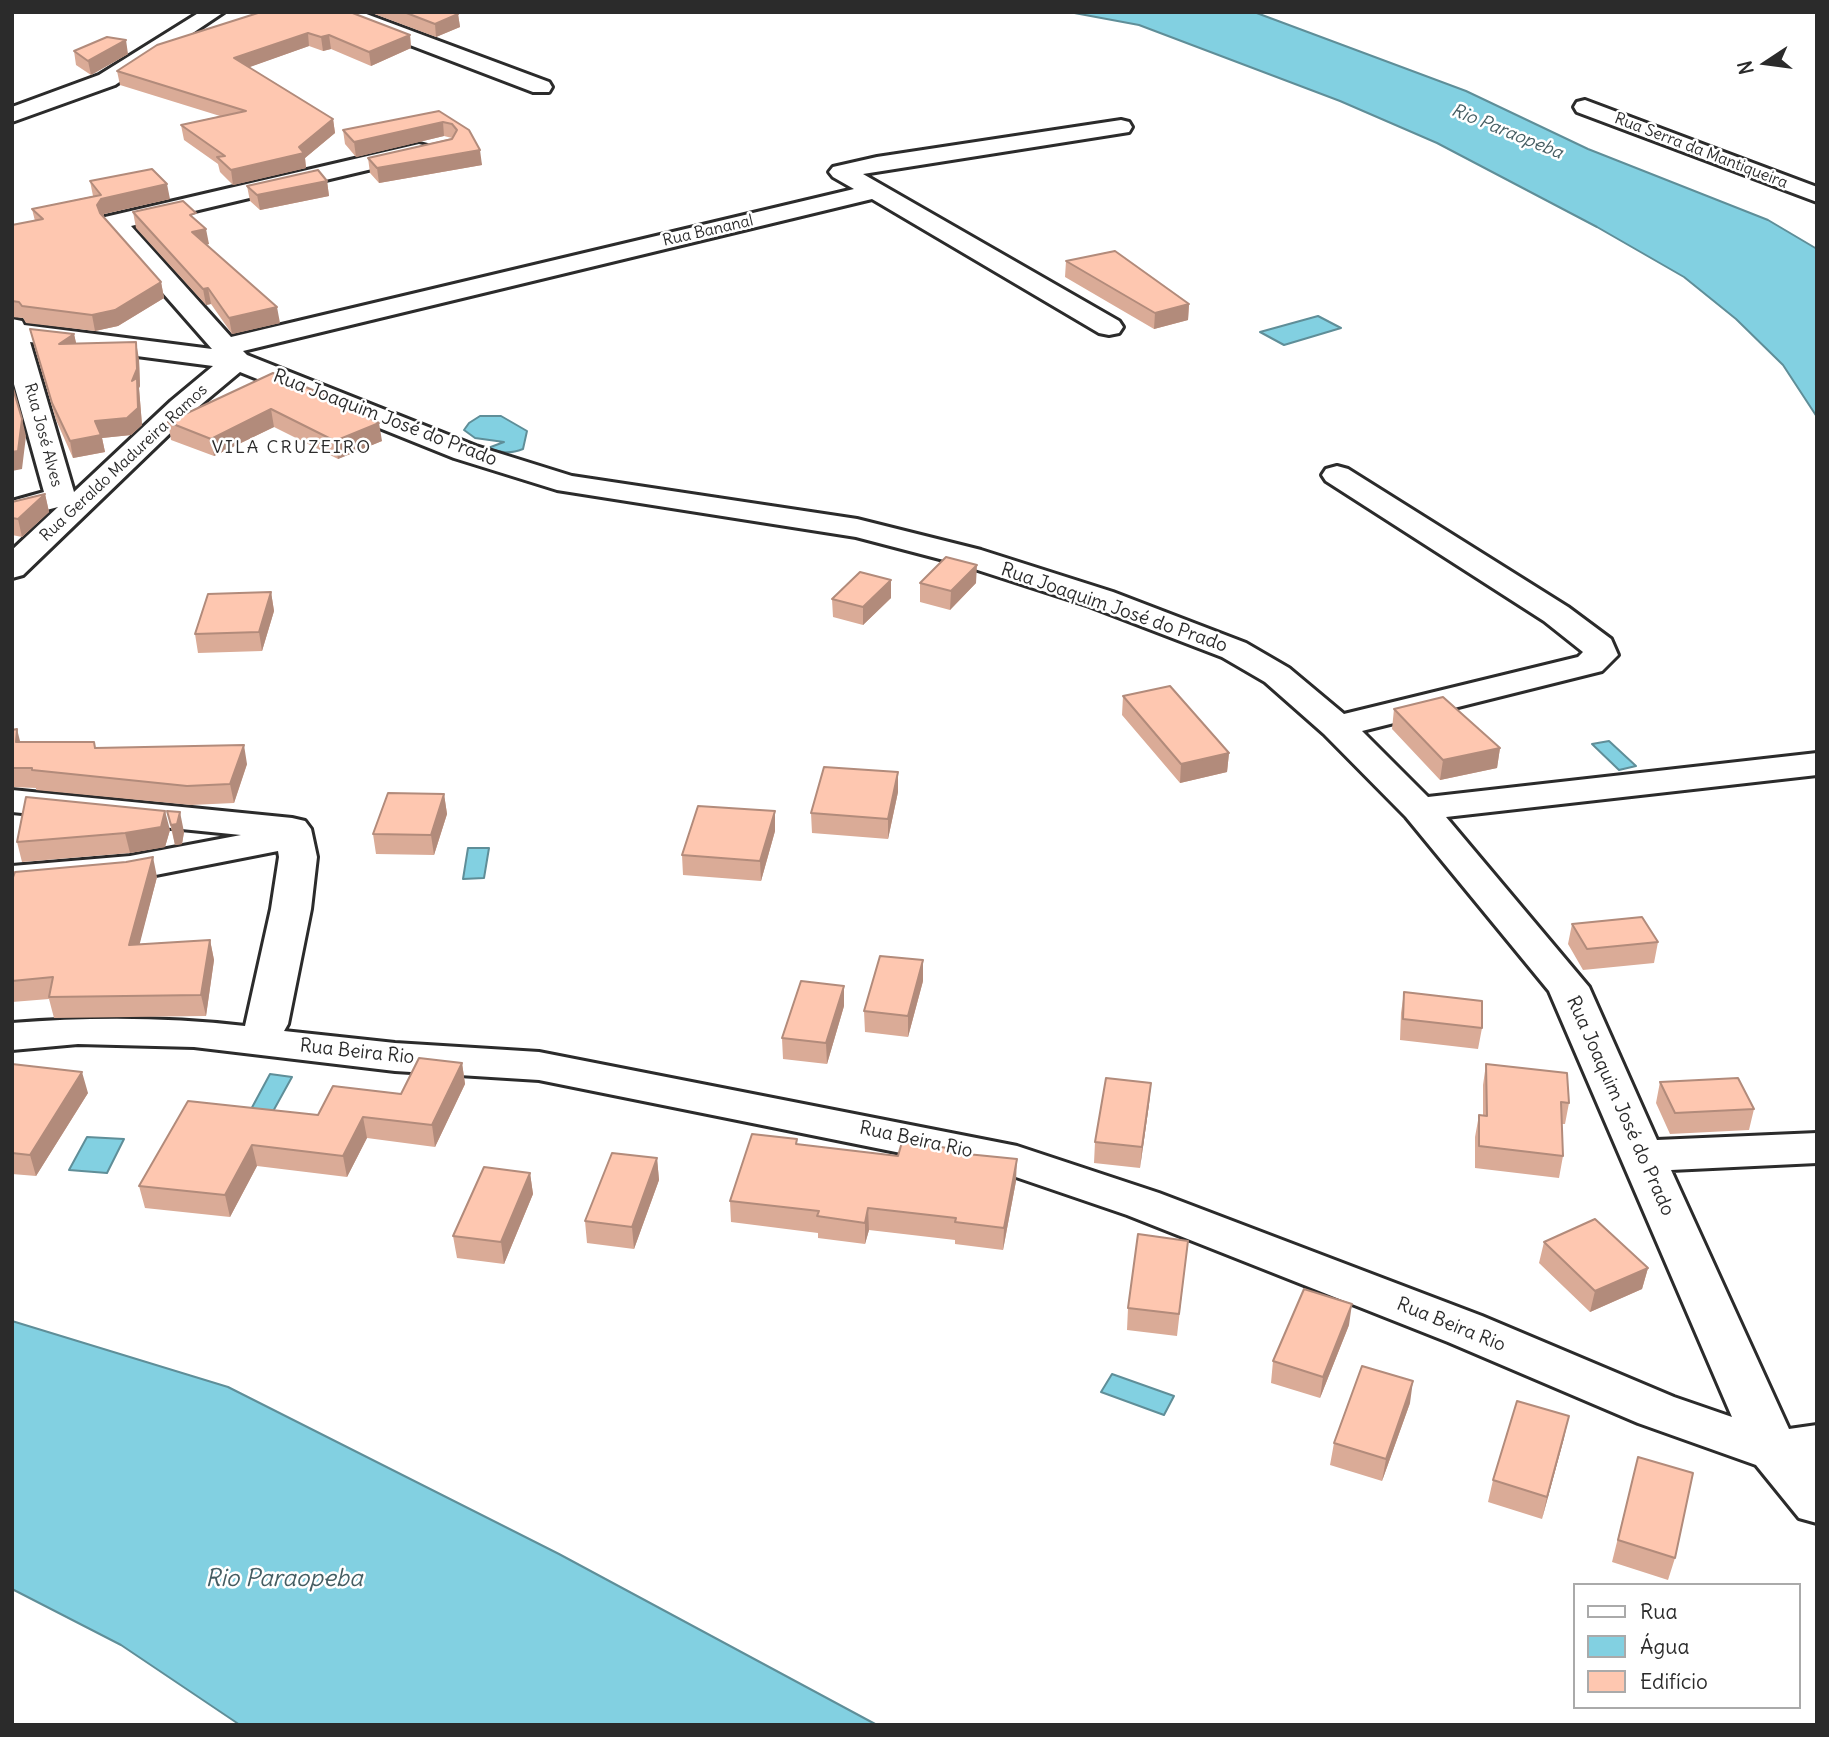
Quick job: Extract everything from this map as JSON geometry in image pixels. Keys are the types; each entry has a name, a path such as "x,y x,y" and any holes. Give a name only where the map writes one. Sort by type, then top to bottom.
{"street":[{"path":"12,115 107,80 214,12"},
{"path":"341,12 541,87"},
{"name":"Rua Serra da Mantiqueira","path":"1584,107 1817,195"},
{"path":"1109,327 841,173 877,164 1121,127"},
{"path":"231,354 114,222 445,146"},
{"name":"Rua Bananal","path":"231,354 876,191"},
{"name":"Rua Joaquim José do Prado","path":"14,329 231,354 465,452 568,484 857,528 970,557 1101,599 1234,650 1277,675 1337,726 1419,809 1568,987 1750,1402 1795,1448 1817,1503"},
{"name":"Rua José Alves","path":"12,510 67,503 14,329"},
{"name":"Rua Geraldo Madureira Ramos","path":"12,568 67,503 181,407 231,354"},
{"path":"1337,475 1556,614 1599,646 1601,655 1590,664 1337,726"},
{"path":"1419,809 1817,764"},
{"path":"12,801 292,829 298,857 289,923 267,1024 256,1041"},
{"path":"12,878 130,868 294,836"},
{"name":"Rua Beira Rio","path":"12,1037 78,1031 194,1034 395,1057 539,1066 1017,1161 1143,1204 1465,1329 1656,1410 1795,1448"},
{"path":"1643,1156 1817,1148"}],"water":[{"name":"Rio Paraopeba","path":"1069,12 1254,12 1466,91 1588,149 1768,220 1817,249 1817,417 1783,365 1736,319 1684,277 1597,227 1437,143 1340,101 1139,25"},
{"path":"1318,316 1341,328 1284,345 1260,332"},
{"path":"480,416 501,416 527,431 523,449 510,452 493,450 488,448 504,442 475,438 464,430"},
{"path":"1609,741 1636,766 1619,770 1592,744"},
{"path":"468,848 489,848 484,878 463,879"},
{"path":"270,1074 292,1077 271,1115 249,1113"},
{"path":"87,1137 124,1139 107,1173 69,1170"},
{"name":"Rio Paraopeba","path":"12,1321 228,1387 559,1554 877,1725 240,1725 121,1645 12,1589"},
{"path":"1112,1374 1174,1396 1164,1415 1101,1392"}],"building":[{"path":"261,12 350,12 410,35 369,52 329,35 321,37 308,33 234,58 333,119 299,147 304,153 231,170 217,157 225,156 181,125 246,111 117,71 157,45"},
{"path":"404,12 451,12 458,14 435,24"},
{"path":"107,37 126,40 88,61 74,51"},
{"path":"439,111 469,130 480,150 377,168 368,158 452,139 457,130 452,124 443,122 354,142 343,130"},
{"path":"152,169 167,184 101,199 97,205 100,213 161,282 115,310 92,315 22,306 19,302 12,301 12,225 43,219 32,209 101,195 90,181"},
{"path":"318,170 327,181 257,195 247,186"},
{"path":"183,201 196,213 190,215 206,229 192,232 277,307 229,318 208,288 203,289 133,212"},
{"path":"1115,251 1189,304 1155,313 1066,261"},
{"path":"30,329 74,334 59,344 136,342 137,369 132,381 137,378 138,408 127,418 95,421 101,435 70,441 52,403"},
{"path":"273,373 355,408 351,409 379,423 335,441 271,409 211,439 168,422"},
{"path":"12,385 22,419 18,451 12,452"},
{"path":"45,494 18,519 12,518 12,502"},
{"path":"946,557 977,565 951,591 920,583"},
{"path":"860,572 891,580 863,607 832,599"},
{"path":"271,592 259,632 195,634 208,594"},
{"path":"1170,686 1229,753 1181,764 1123,696"},
{"path":"1443,697 1500,748 1443,760 1394,709"},
{"path":"17,729 16,742 94,742 95,748 244,745 230,784 187,786 12,768 12,730"},
{"path":"824,767 898,772 888,819 811,813"},
{"path":"388,793 444,794 431,835 373,834"},
{"path":"26,797 165,811 161,827 125,833 17,842"},
{"path":"698,806 775,811 760,861 682,855"},
{"path":"167,811 180,812 177,824 171,825"},
{"path":"153,857 129,945 210,940 201,995 49,997 53,977 12,981 12,880 15,872"},
{"path":"1642,917 1658,942 1587,949 1572,924"},
{"path":"880,956 923,960 908,1016 864,1011"},
{"path":"801,981 844,986 826,1043 782,1038"},
{"path":"1404,992 1482,1001 1482,1028 1403,1019"},
{"path":"419,1058 462,1063 432,1125 363,1117 343,1156 252,1145 225,1195 139,1186 188,1101 318,1115 333,1086 401,1094"},
{"path":"12,1064 82,1072 30,1155 12,1153"},
{"path":"1486,1064 1567,1073 1569,1103 1561,1102 1563,1156 1479,1146 1479,1115 1487,1116"},
{"path":"1106,1078 1151,1083 1142,1147 1095,1142"},
{"path":"1738,1078 1754,1109 1675,1113 1660,1082"},
{"path":"752,1134 797,1139 796,1144 898,1156 902,1142 948,1148 947,1152 1017,1159 1004,1228 955,1222 956,1218 868,1208 865,1223 817,1216 819,1211 730,1201"},
{"path":"612,1153 657,1158 632,1227 585,1221"},
{"path":"484,1167 530,1173 501,1242 453,1236"},
{"path":"1595,1219 1648,1268 1595,1291 1544,1242"},
{"path":"1138,1234 1188,1241 1179,1314 1128,1308"},
{"path":"1304,1289 1352,1304 1323,1377 1273,1361"},
{"path":"1362,1366 1413,1381 1386,1459 1334,1443"},
{"path":"1517,1401 1569,1416 1547,1497 1493,1480"},
{"path":"1638,1457 1693,1473 1675,1558 1618,1540"}],"district":[{"name":"VILA CRUZEIRO","path":"292,448"}]}
